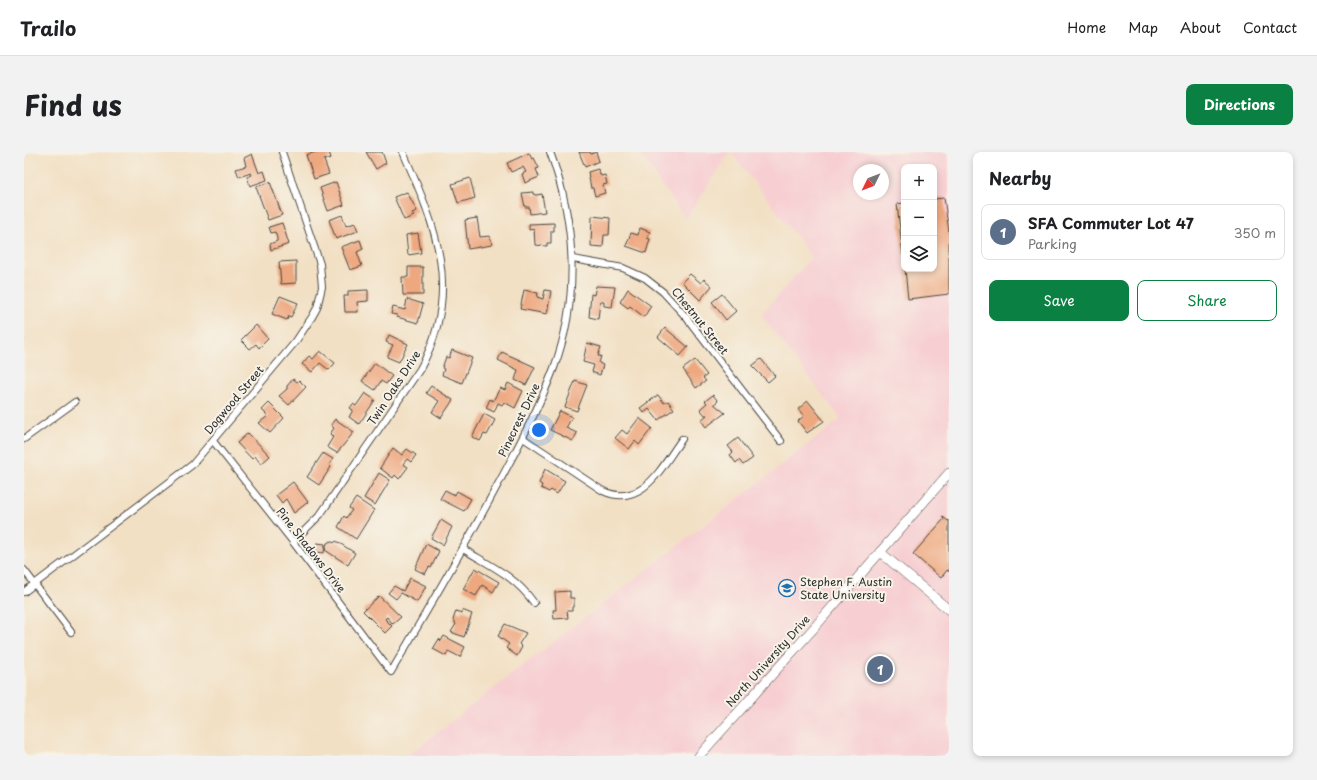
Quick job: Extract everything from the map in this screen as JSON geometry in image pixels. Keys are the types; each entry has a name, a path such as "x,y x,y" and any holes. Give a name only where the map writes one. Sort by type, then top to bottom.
{"main road":[{"name":"North University Drive","path":"699,756 949,473"},
{"path":"880,552 949,610"}],"street":[{"name":"Dogwood Street","path":"24,592 185,471 213,441 306,328 321,297 322,277 316,247 282,152"},
{"name":"Twin Oaks Drive","path":"292,542 320,515 420,369 432,345 439,323 442,283 436,236 426,204 403,152"},
{"name":"Pinecrest Drive","path":"391,672 463,549 523,438 545,389 561,347 570,299 573,259 565,204 550,152"},
{"name":"Chestnut Street","path":"573,259 623,268 644,278 663,292 686,317 781,441"},
{"path":"24,440 74,402"},
{"path":"523,438 603,491 617,496 631,495 644,488 682,439"},
{"name":"Pine Shadows Drive","path":"213,441 391,672"},
{"path":"463,549 510,576 534,603"},
{"path":"24,570 71,632"}],"shaded area":[{"path":"639,152 729,152 686,219"},
{"name":"Stephen F. Austin State University","path":"731,152 949,152 949,756 407,756 841,419 761,315 812,257"}],"building":[{"path":"316,152 329,152 331,158 324,160 329,174 314,179 306,155"},
{"path":"366,152 382,152 386,163 376,169"},
{"path":"579,152 590,152 591,154 596,152 599,161 585,167"},
{"path":"529,153 532,159 534,158 539,168 536,169 539,177 525,183 522,174 526,172 523,167 511,172 507,163"},
{"path":"252,154 259,173 264,171 267,180 250,186 247,177 252,175 251,173 239,177 236,169 246,166 244,158"},
{"path":"598,169 601,176 605,175 607,184 603,185 605,193 595,196 593,188 591,188 588,172"},
{"path":"470,178 475,198 458,203 452,184"},
{"path":"270,182 282,215 268,220 256,187"},
{"path":"336,182 344,205 328,211 320,188"},
{"path":"407,192 417,211 412,213 414,216 404,220 394,197"},
{"path":"533,192 533,194 536,195 542,194 545,212 530,214 529,207 525,207 522,193"},
{"path":"944,198 949,232 949,294 908,299 905,272 937,272 937,199"},
{"path":"901,203 901,238 897,204"},
{"path":"342,215 346,226 355,223 358,231 336,239 329,220"},
{"path":"592,216 610,218 609,235 604,235 603,247 591,246"},
{"path":"477,218 480,237 490,236 492,245 468,249 465,220"},
{"path":"282,223 289,244 271,250 270,244 277,241 277,238 275,232 271,233 269,227"},
{"path":"554,223 554,231 551,231 551,243 547,243 547,246 535,245 534,229 529,230 529,224"},
{"path":"640,228 650,232 647,238 650,239 646,253 626,246 631,233 638,235"},
{"path":"418,233 421,253 408,255 406,235"},
{"path":"360,240 363,249 357,252 362,266 350,270 341,247"},
{"path":"296,261 296,283 281,284 279,262"},
{"path":"408,267 423,267 423,295 403,295 402,277 408,277"},
{"path":"690,274 701,283 704,279 712,286 700,300 682,282"},
{"path":"596,286 615,287 612,307 604,306 604,302 600,302 598,319 589,317 591,294 594,295"},
{"path":"628,289 651,306 644,317 630,306 628,308 620,302"},
{"path":"368,290 368,301 357,302 358,312 345,312 344,296 348,296 348,291"},
{"path":"524,290 538,293 537,297 543,299 545,290 551,291 547,314 520,309"},
{"path":"722,294 736,311 726,320 712,302"},
{"path":"280,296 298,303 291,317 289,316 287,320 272,314"},
{"path":"407,299 423,304 418,323 391,314 393,307 405,310"},
{"path":"256,325 268,339 259,348 256,344 250,349 241,340"},
{"path":"665,328 688,347 680,356 658,337"},
{"path":"389,335 408,344 399,362 387,357 393,345 386,342"},
{"path":"587,343 601,347 598,356 601,356 599,363 603,365 600,375 592,372 594,365 583,362"},
{"path":"452,350 472,358 462,383 442,375 444,369 442,368 446,357 449,358"},
{"path":"320,351 335,363 329,370 320,363 312,372 302,364 309,356 313,359"},
{"path":"502,352 535,367 526,385 515,380 518,370 498,360"},
{"path":"761,359 775,376 768,382 752,366"},
{"path":"695,360 707,375 703,378 706,381 696,388 683,369"},
{"path":"375,363 392,376 386,384 381,381 375,390 362,381"},
{"path":"293,379 297,382 299,380 306,387 289,405 279,396 287,389 287,386"},
{"path":"575,381 587,385 577,411 565,407"},
{"path":"508,383 523,391 515,408 504,402 502,405 498,403 494,412 486,408 490,399 493,401 500,388 505,390"},
{"path":"431,386 453,400 441,418 432,412 439,401 426,393"},
{"path":"365,393 375,400 359,424 349,417 353,410 350,408 353,404 356,406"},
{"path":"658,395 664,403 668,401 674,409 658,420 649,409 644,413 640,408"},
{"path":"713,395 718,401 714,404 725,413 706,427 701,420 707,415 705,415 700,409 707,403 705,401"},
{"path":"808,401 824,421 807,433 798,421 804,416 798,409"},
{"path":"269,403 284,418 270,433 259,423 268,416 262,410"},
{"path":"560,411 572,417 566,428 577,433 573,441 550,430"},
{"path":"484,414 495,420 487,435 484,434 480,441 472,437"},
{"path":"639,418 652,428 639,445 635,441 629,449 615,438 622,430 627,434"},
{"path":"335,419 354,432 337,453 327,447 333,437 330,434 334,428 331,425"},
{"path":"248,433 270,456 261,464 255,456 252,459 237,443"},
{"path":"738,438 753,458 743,465 739,460 736,463 730,455 733,452 728,446"},
{"path":"393,448 402,455 407,449 416,455 411,462 407,459 403,464 408,467 399,479 395,475 393,478 380,468"},
{"path":"323,453 333,459 329,465 331,467 319,485 307,477"},
{"path":"545,469 565,481 557,494 551,490 549,492 541,488 542,485 539,483"},
{"path":"379,473 390,480 375,505 364,498"},
{"path":"293,482 308,502 294,513 286,499 282,503 276,495"},
{"path":"445,490 455,495 457,491 471,499 464,511 440,499"},
{"path":"356,498 374,510 356,539 338,527 344,516 346,518 352,510 349,508"},
{"path":"942,516 948,521 949,520 949,572 947,570 941,578 913,554 944,519"},
{"path":"441,520 452,527 443,545 431,538"},
{"path":"331,541 334,543 336,541 355,553 348,565 325,550 327,543"},
{"path":"317,543 325,544 324,553 316,552"},
{"path":"426,544 439,551 431,568 429,567 425,574 415,569"},
{"path":"475,568 499,582 493,592 482,585 476,596 463,589"},
{"path":"410,578 426,586 417,602 401,593 396,599 388,593 394,586 403,591"},
{"path":"570,591 570,598 574,598 574,606 572,607 572,611 567,611 568,618 554,619 553,610 556,610 555,592"},
{"path":"379,596 401,617 393,624 387,617 385,619 392,626 385,633 363,611"},
{"path":"462,610 472,614 464,637 451,632 456,624 453,620 456,611 462,613"},
{"path":"505,624 526,633 519,644 522,647 517,656 506,648 509,644 498,636"},
{"path":"444,636 465,647 460,657 448,651 446,656 433,649 439,639 441,641"}],"place":[{"name":"Stephen F. Austin State University","path":"787,588"},
{"name":"SFA Commuter Lot 47","path":"880,669"}]}
